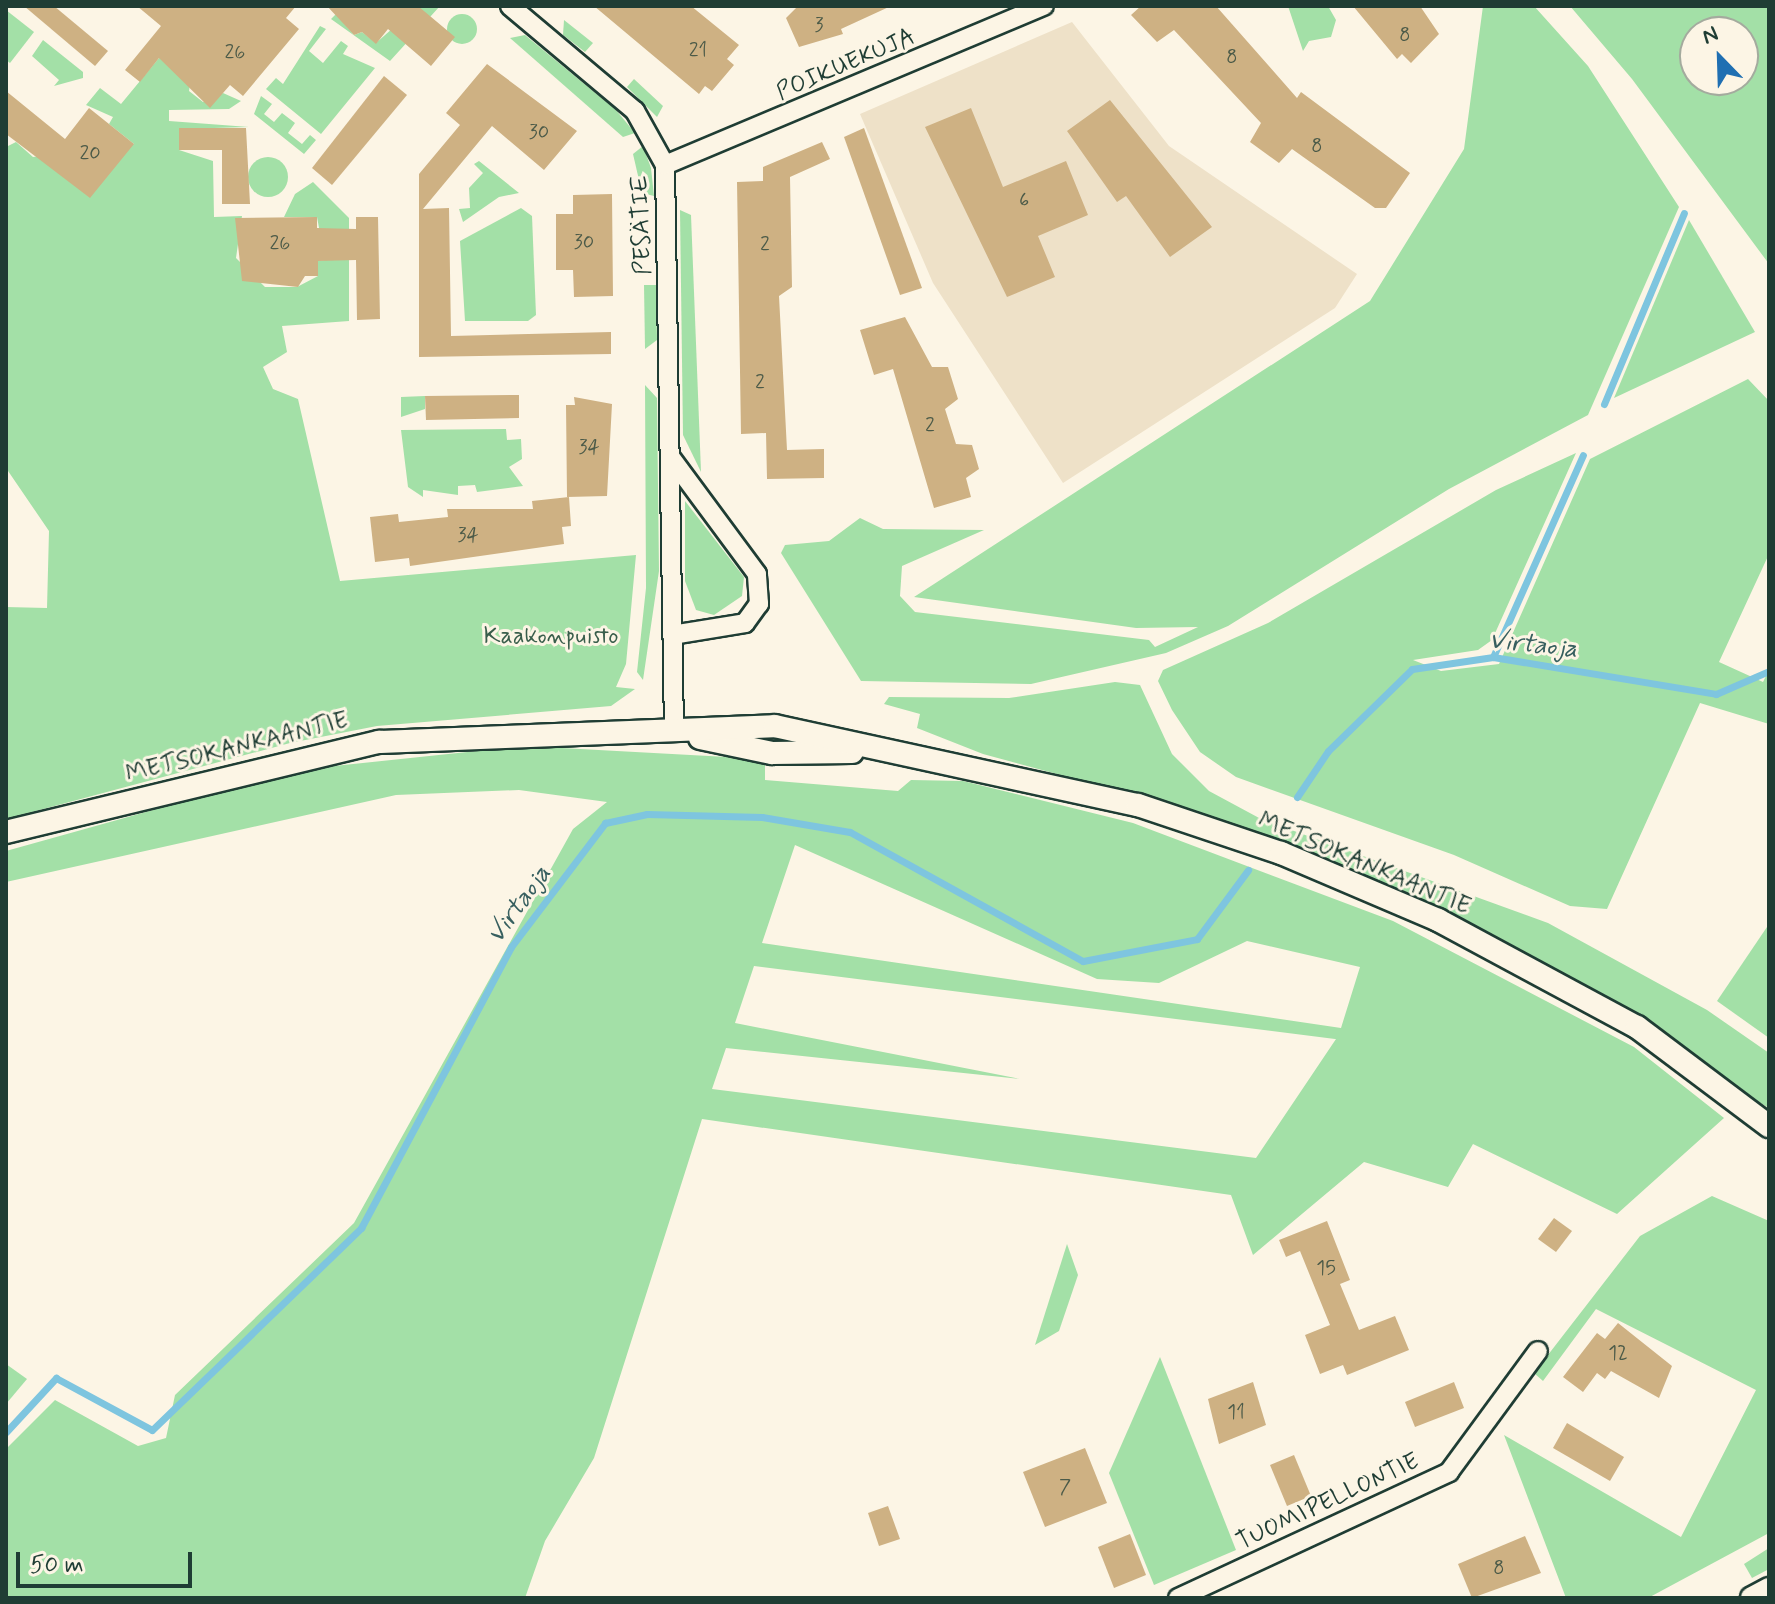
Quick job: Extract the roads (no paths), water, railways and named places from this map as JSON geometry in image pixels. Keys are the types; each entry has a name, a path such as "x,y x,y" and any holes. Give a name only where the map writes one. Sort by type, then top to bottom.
{"street":[{"name":"PESÄTIE","path":"510,6 635,111 665,165 674,732"},
{"name":"POIKUEKUJA","path":"665,165 1044,6"},
{"path":"672,459 757,574 759,604 745,623 672,635"},
{"name":"METSOKANKAANTIE","path":"6,832 379,742 521,731 674,732 772,753 893,752 1138,805 1281,853 1438,920 1637,1027 1769,1126"},
{"name":"TUOMIPELLONTIE","path":"1178,1598 1449,1472 1538,1351"},
{"path":"1752,1598 1769,1589"}],"waterway":[{"path":"1604,404 1684,213"},
{"path":"1493,657 1583,455"},
{"name":"Virtaoja","path":"1297,797 1328,751 1412,669 1493,657 1716,694 1769,671"},
{"name":"Virtaoja","path":"6,1432 56,1378 152,1430 361,1228 511,947 605,823 647,814 762,817 850,832 1083,961 1197,939 1248,870"}],"park label":[{"name":"Kaakonpuisto","path":"551,637"}]}
